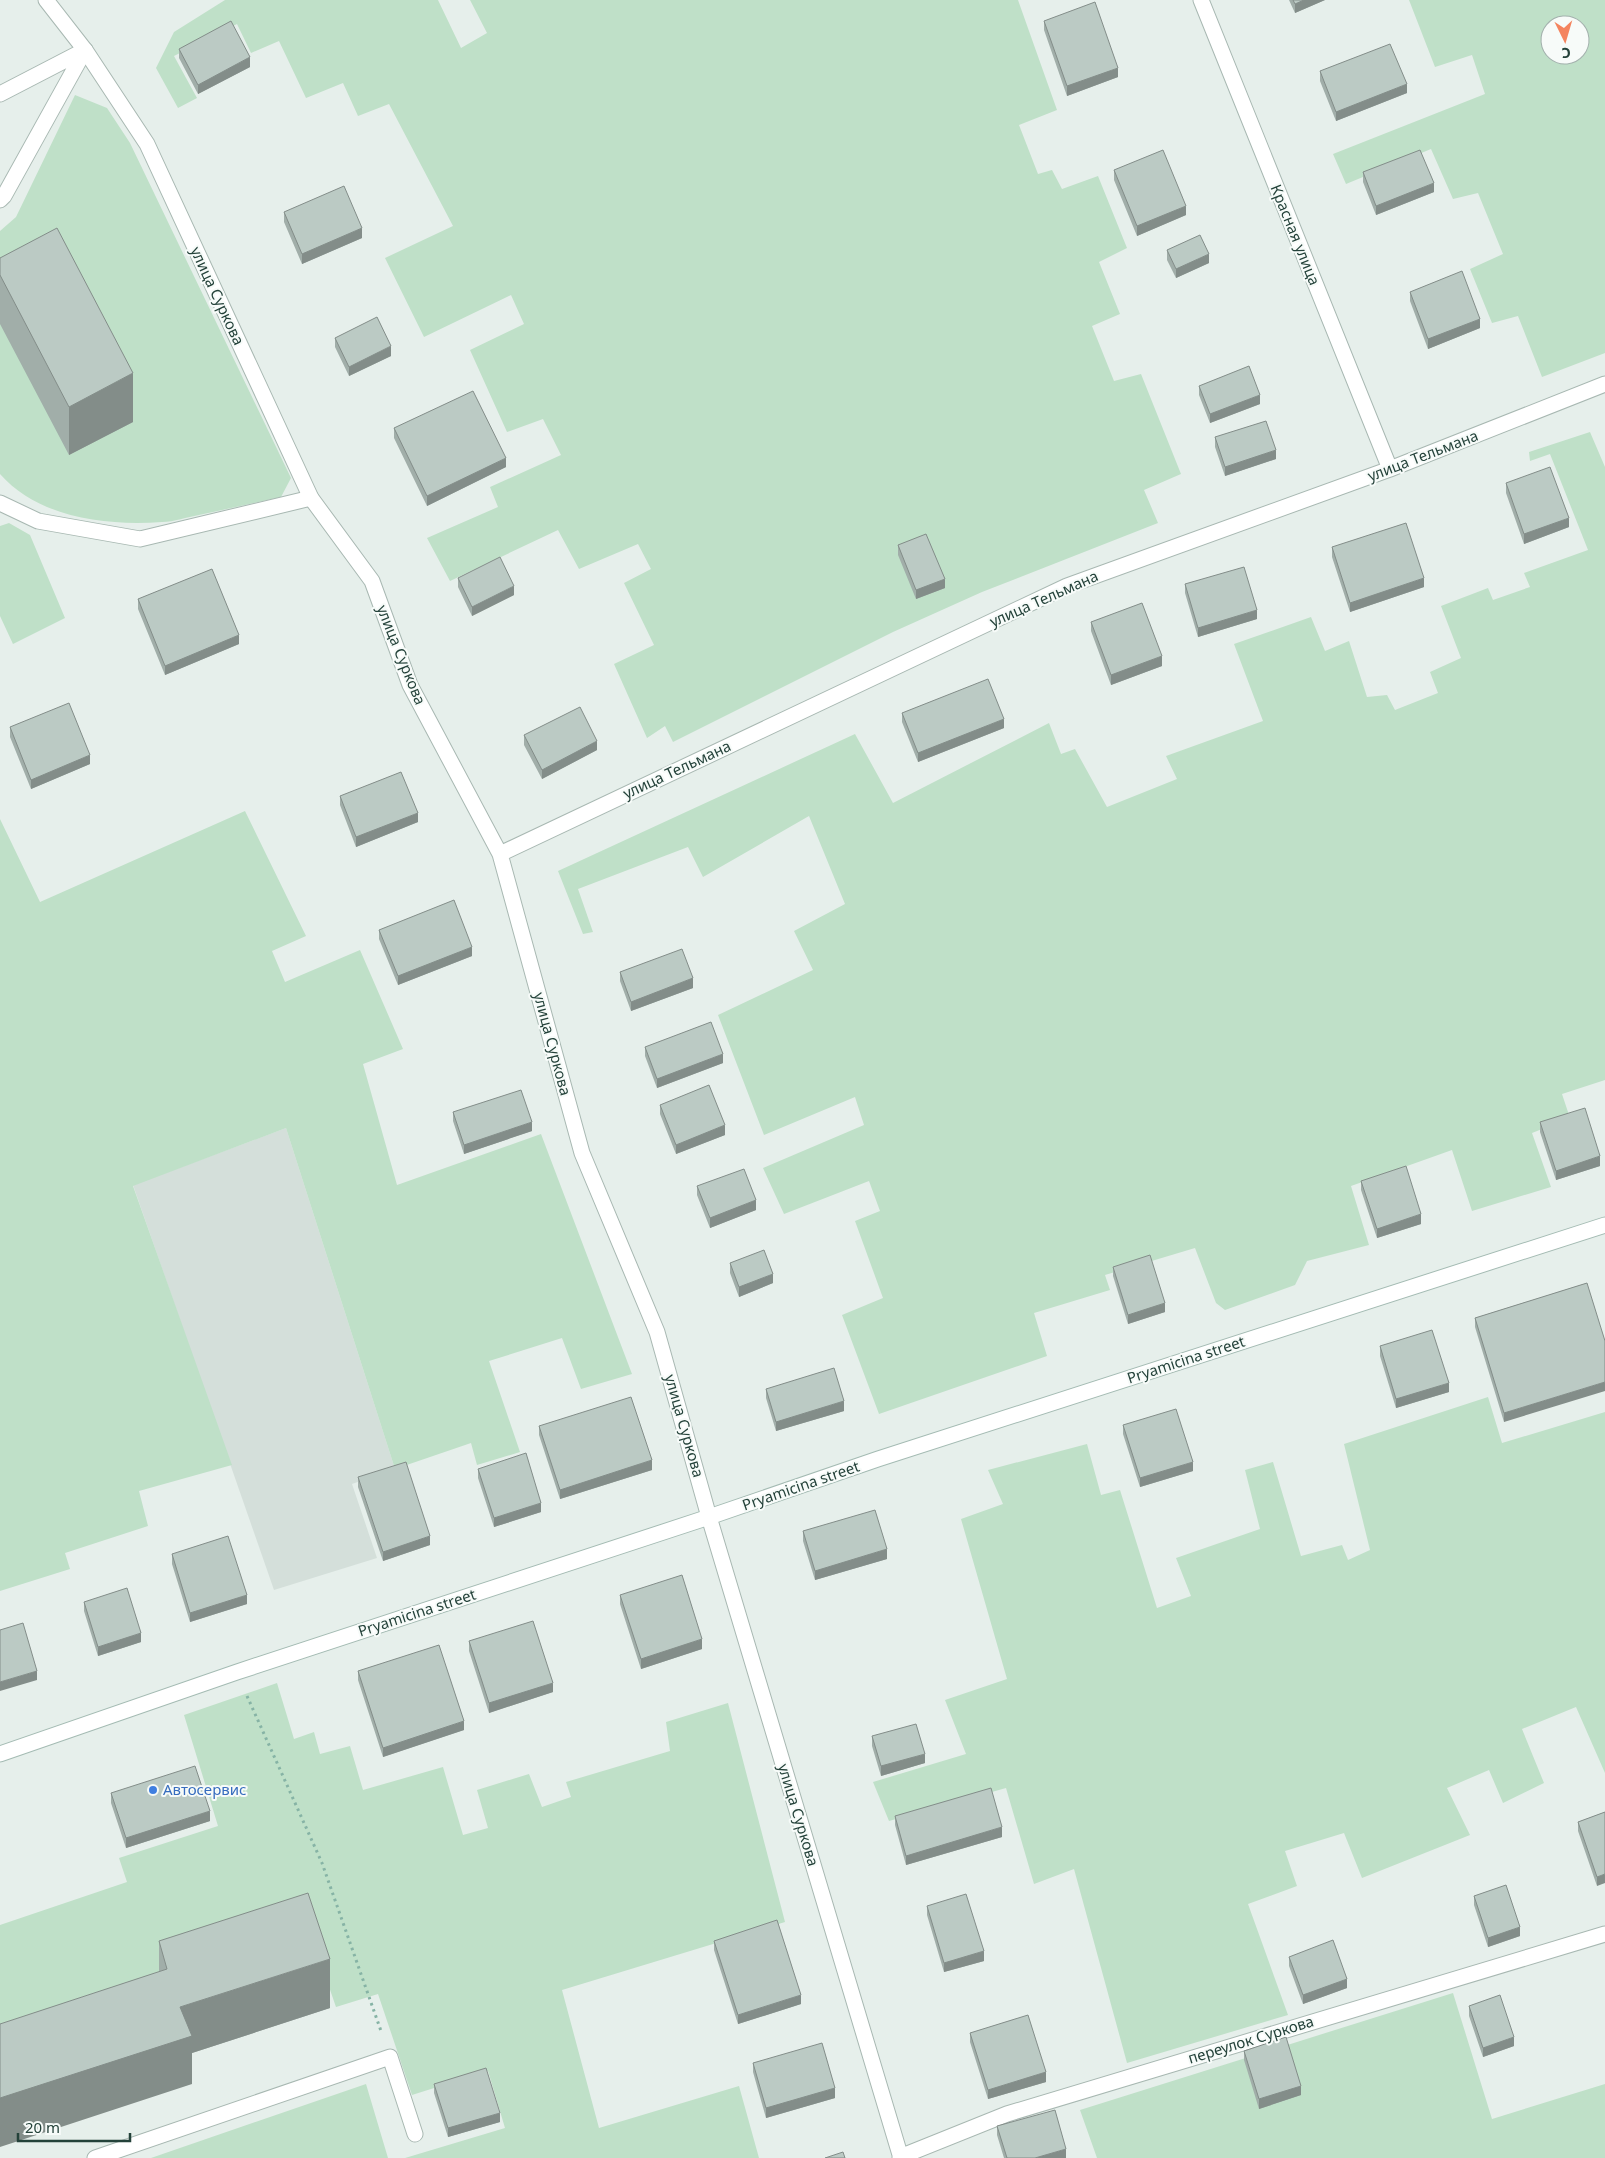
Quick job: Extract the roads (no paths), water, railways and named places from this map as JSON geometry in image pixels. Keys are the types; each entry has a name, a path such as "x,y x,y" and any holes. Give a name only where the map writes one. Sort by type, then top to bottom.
{"street":[{"name":"улица Суркова","path":"46,0 84,50 147,144 311,498 372,581 410,685 500,854 582,1153 657,1332 709,1517 901,2158"},
{"name":"Красная улица","path":"1201,0 1390,469"},
{"path":"0,94 84,50"},
{"path":"0,200 4,196 84,50"},
{"name":"улица Тельмана","path":"500,854 1067,586 1390,469 1605,384"},
{"path":"0,503 38,521 140,539 311,498"},
{"name":"Pryamicina street","path":"0,1754 237,1672 709,1517 897,1453 1605,1225"},
{"name":"переулок Суркова","path":"901,2158 1007,2114 1605,1934"},
{"path":"95,2158 390,2057 415,2134"}],"place":[{"name":"Автосервис","path":"153,1790"}]}
